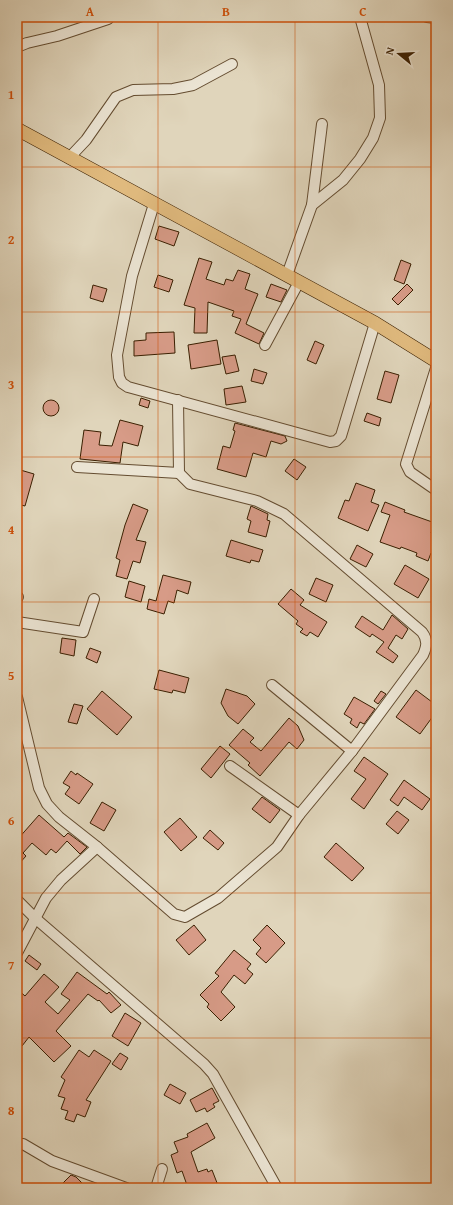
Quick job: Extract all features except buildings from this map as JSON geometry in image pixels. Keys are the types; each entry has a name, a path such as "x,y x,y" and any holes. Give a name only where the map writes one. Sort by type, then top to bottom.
{"main road":[{"path":"17,129 374,323 436,361"}],"street":[{"path":"17,48 27,42 57,36 108,19 108,17"},
{"path":"427,17 436,18"},
{"path":"312,205 343,180 360,159 373,138 380,118 379,85 364,18"},
{"path":"69,158 86,140 116,97 133,90 173,89 193,85 232,64"},
{"path":"287,275 312,205 322,124"},
{"path":"154,204 132,276 117,355 119,377 122,383 128,387 330,442 336,441 340,436 374,323"},
{"path":"266,345 299,282"},
{"path":"436,368 406,464 410,472 436,490"},
{"path":"17,697 40,788 47,804 59,817 97,847 174,914 185,917 218,898 272,851 299,815 352,751 423,655 426,648 427,639 422,632 284,514 258,501 190,484 180,473 178,400"},
{"path":"76,467 180,473"},
{"path":"17,622 83,632 94,599"},
{"path":"272,685 352,751"},
{"path":"230,766 299,815"},
{"path":"17,953 46,898 61,880 97,847"},
{"path":"17,900 35,918 204,1064 212,1074 277,1188"},
{"path":"17,1145 30,1147 52,1161 126,1188"},
{"path":"156,1188 162,1169"}]}
